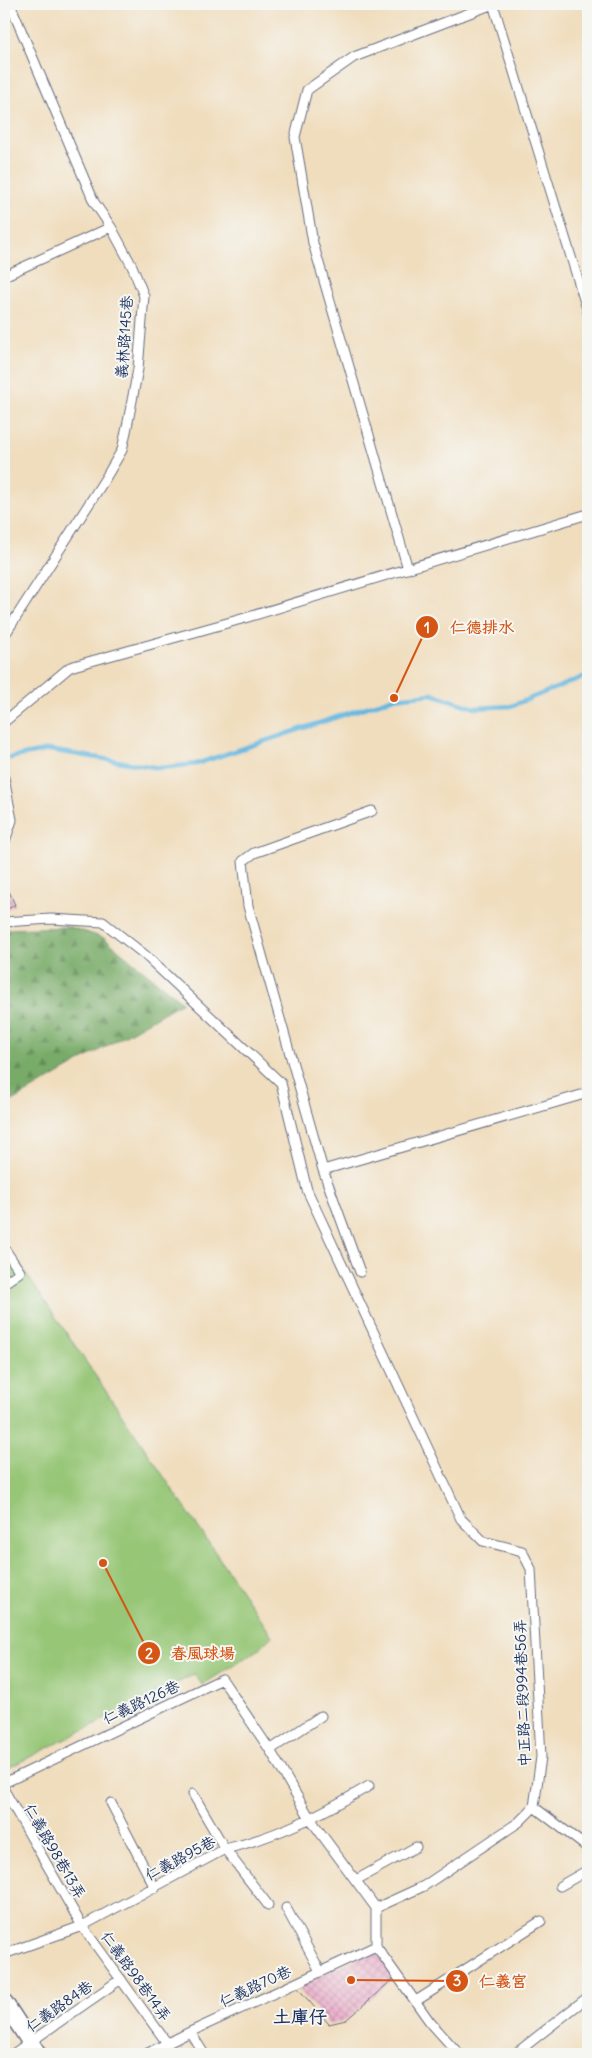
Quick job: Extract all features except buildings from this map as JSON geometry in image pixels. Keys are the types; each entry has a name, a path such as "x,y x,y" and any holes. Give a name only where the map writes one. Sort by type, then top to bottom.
{"street":[{"path":"4,2002 34,2048"}],"lane":[{"name":"義林路145巷","path":"4,636 122,450 138,369 144,296 132,266 111,226 94,202 10,4"},
{"path":"408,569 313,243 295,137 307,90 354,57 494,4 588,312"},
{"path":"4,276 111,226"},
{"path":"4,722 70,667 246,618 588,514"},
{"path":"4,778 12,820 4,844"},
{"path":"360,1272 323,1170 248,906 243,861 254,854 372,810"},
{"name":"中正路二段994巷56弄","path":"4,922 52,919 103,922 145,954 281,1083 307,1190 461,1519 483,1541 522,1551 531,1569 541,1757 534,1807"},
{"path":"323,1170 588,1093"},
{"path":"4,1248 20,1272 4,1283"},
{"name":"仁義路126巷","path":"4,1783 222,1679 270,1750 310,1820 376,1908"},
{"path":"270,1750 321,1716"},
{"name":"仁義路95巷","path":"4,1954 82,1926 225,1849 251,1843 310,1820 369,1786"},
{"name":"仁義路98巷13弄","path":"4,1790 82,1926"},
{"path":"193,1794 225,1849 268,1905"},
{"path":"111,1803 155,1888"},
{"path":"460,2054 430,2022 376,1946 376,1908 424,1886 519,1822 534,1807 588,1848"},
{"path":"356,1880 416,1846"},
{"path":"560,1886 588,1870"},
{"path":"286,1908 320,1971"},
{"path":"416,2001 541,1921"},
{"name":"仁義路98巷14弄","path":"82,1926 167,2043"},
{"name":"仁義路70巷","path":"146,2054 376,1946"},
{"name":"仁義路84巷","path":"13,2054 34,2048 121,1979"},
{"path":"515,2054 588,1997"},
{"path":"190,2032 204,2054"}],"green space":[{"path":"70,927 104,938 182,1002 4,1106 4,929"},
{"path":"19,1263 272,1636 259,1649 202,1685 195,1674 4,1770 4,1273"}],"waterway":[{"path":"4,759 49,750 160,768 196,764 394,698 432,694 475,708 511,706 588,675"}],"place":[{"name":"仁德排水","path":"394,698"},
{"name":"春風球場","path":"103,1563"},
{"name":"仁義宮","path":"351,1980"}],"district":[{"name":"土庫仔","path":"300,2016"}]}
